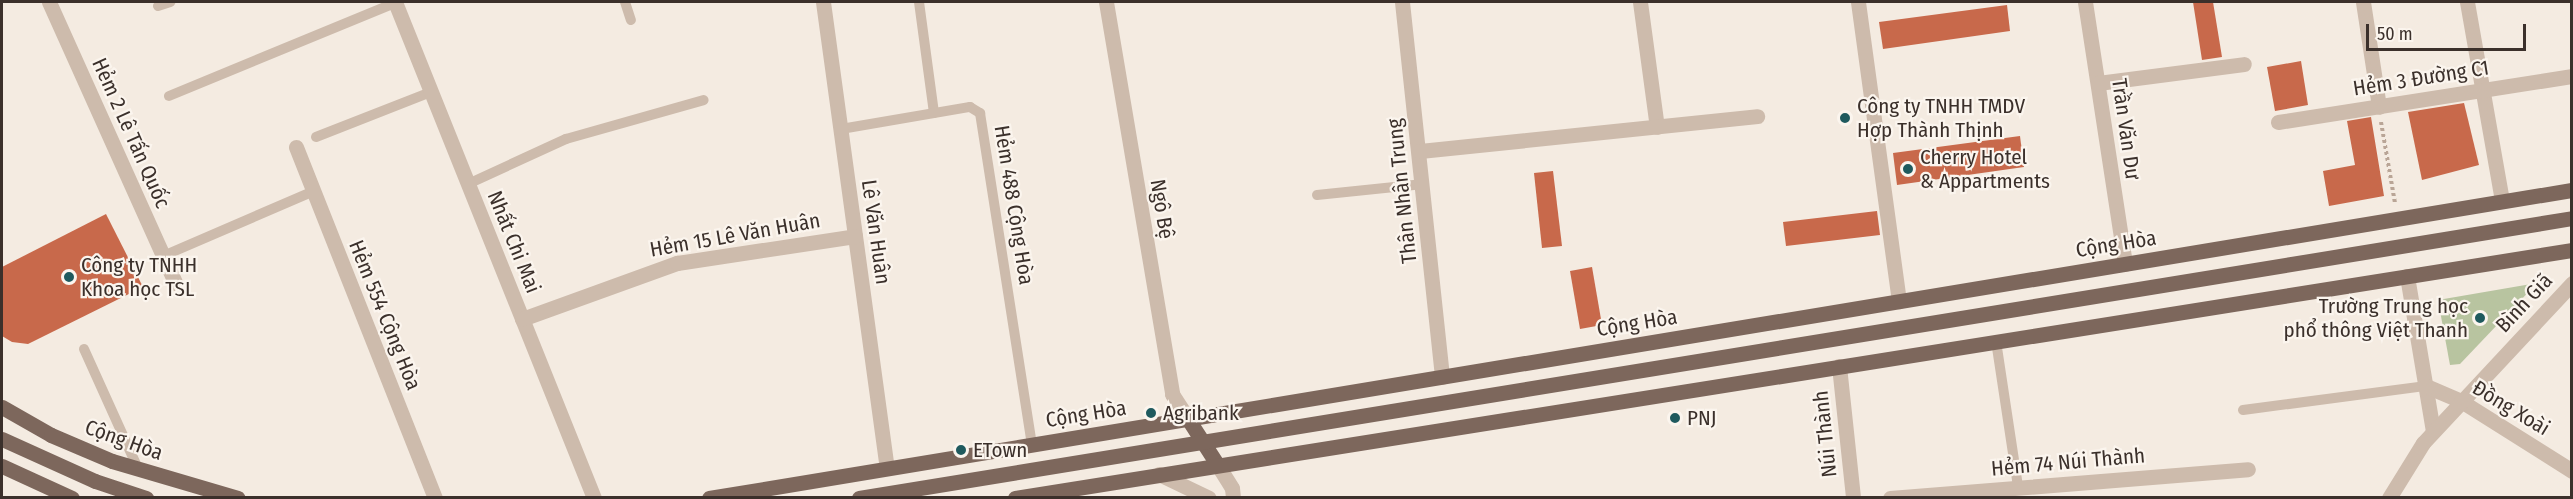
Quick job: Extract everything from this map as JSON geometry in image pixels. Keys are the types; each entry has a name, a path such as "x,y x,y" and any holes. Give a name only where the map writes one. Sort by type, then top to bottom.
{"main road":[{"name":"Cộng Hòa","path":"709,498 2571,190"},
{"path":"859,498 2571,218"},
{"path":"1015,498 1057,494 1216,464 2571,250"},
{"name":"Cộng Hòa","path":"2,407 51,435 139,471 238,498"},
{"path":"1188,419 1216,464"},
{"path":"2,439 94,481 146,498"},
{"path":"2,466 72,498"}],"street":[{"name":"Hẻm 2 Lê Tấn Quốc","path":"50,2 175,283"},
{"name":"Nhất Chi Mai","path":"395,2 594,498"},
{"name":"Lê Văn Huân","path":"823,2 887,468"},
{"name":"Ngô Bệ","path":"1106,2 1172,394 1188,419"},
{"name":"Thân Nhân Trung","path":"1402,2 1443,376"},
{"path":"1640,2 1657,127"},
{"path":"1858,2 1899,301"},
{"name":"Trần Văn Dư","path":"2085,2 2125,264"},
{"path":"2363,2 2379,106"},
{"path":"2467,2 2502,201"},
{"path":"2098,83 2244,64"},
{"name":"Hẻm 3 Đường C1","path":"2278,122 2571,76"},
{"path":"1419,151 1757,116"},
{"name":"Hẻm 554 Cộng Hòa","path":"296,147 435,498"},
{"name":"Hẻm 15 Lê Văn Huân","path":"522,319 677,263 855,236"},
{"path":"2407,276 2433,431"},
{"name":"Bình Giã","path":"2390,498 2411,459 2433,431 2571,283"},
{"name":"Núi Thành","path":"1839,366 1853,498"},
{"name":"Đồng Xoài","path":"2426,386 2461,401 2571,471"},
{"path":"1216,464 1232,488 1233,498"},
{"name":"Hẻm 74 Núi Thành","path":"1890,498 2248,469"},
{"path":"1159,474 1209,498"}],"lane":[{"path":"158,6 170,2"},
{"path":"169,96 395,2"},
{"path":"625,2 631,20"},
{"path":"919,2 934,113"},
{"path":"316,137 431,92"},
{"path":"468,184 566,139 704,100"},
{"name":"Hẻm 488 Cộng Hòa","path":"841,129 970,107 980,113 1032,444"},
{"path":"1317,195 1423,184"},
{"path":"163,256 314,191"},
{"path":"1996,341 2018,487"},
{"path":"84,349 139,471"},
{"path":"2243,410 2426,386"}],"path":[{"path":"2379,106 2398,219"}],"green space":[{"path":"2537,283 2460,364 2450,365 2438,300"}],"building":[{"path":"2193,2 2213,2 2222,57 2202,60"},
{"path":"2007,5 2010,31 1883,49 1879,22"},
{"path":"2301,61 2308,105 2275,111 2267,67"},
{"path":"2464,103 2479,165 2422,180 2408,112"},
{"path":"2371,117 2384,196 2329,206 2323,171 2355,165 2347,121"},
{"path":"2020,136 2024,167 1897,185 1893,153"},
{"path":"1553,171 1562,246 1542,248 1534,173"},
{"path":"1877,211 1880,235 1786,246 1783,222"},
{"name":"Công ty TNHH Khoa học TSL","path":"106,214 143,287 28,344 12,342 2,336 2,267"},
{"path":"1592,267 1602,325 1580,329 1570,271"}],"place":[{"name":"Công ty TNHH TMDV Hợp Thành Thịnh","path":"1845,118"},
{"name":"Cherry Hotel & Appartments","path":"1908,169"},
{"name":"Công ty TNHH Khoa học TSL","path":"69,277"},
{"name":"Trường Trung học phổ thông Việt Thanh","path":"2480,318"},
{"name":"Agribank","path":"1151,413"},
{"name":"PNJ","path":"1675,418"},
{"name":"ETown","path":"961,450"}]}
